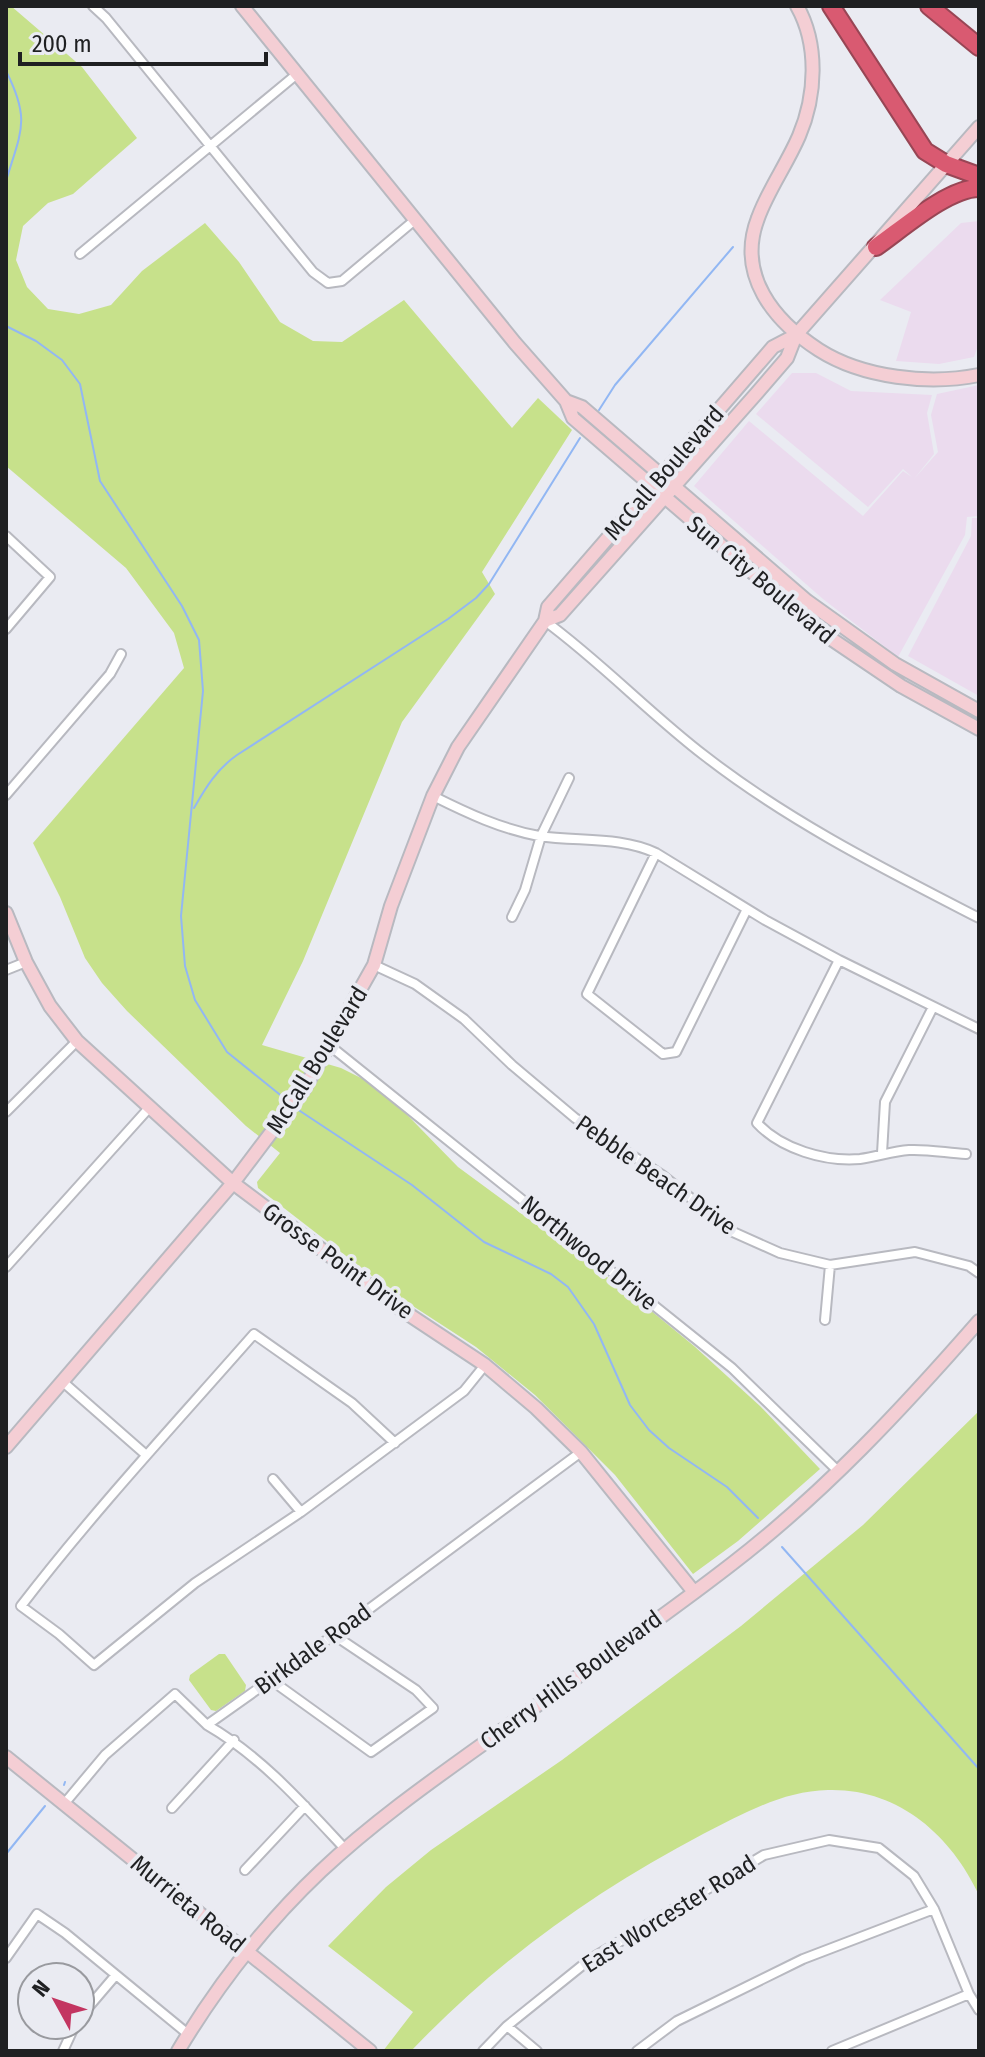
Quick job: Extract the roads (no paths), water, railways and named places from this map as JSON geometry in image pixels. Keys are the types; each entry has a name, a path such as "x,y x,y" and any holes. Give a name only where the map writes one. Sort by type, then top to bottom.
{"highway":[{"path":"831,6 925,151 946,164 979,176"},
{"path":"929,6 979,47"},
{"path":"876,247 948,198 964,189 979,188"}],"street":[{"path":"93,6 313,272 328,283 342,281 416,219"},
{"name":"Sun City Boulevard","path":"242,6 515,343 566,401 573,418 824,634 901,686 979,729"},
{"path":"797,6 811,44 813,74 809,107 799,136 757,219 752,243 753,269 760,292 771,309 796,335 828,356 867,370 939,380 979,375"},
{"path":"80,254 297,74"},
{"name":"McCall Boulevard","path":"6,1447 233,1183 304,1089 374,965 391,906 433,796 458,747 545,621 548,607 773,347 796,335 979,127"},
{"name":"McCall Boulevard","path":"545,621 560,615 787,358 796,335"},
{"name":"Sun City Boulevard","path":"566,401 582,407 785,583 846,631 895,664 979,711"},
{"path":"6,536 50,577 6,629"},
{"path":"545,621 703,755 765,799 842,847 979,918"},
{"path":"6,795 110,674 121,654"},
{"path":"512,917 525,890 541,836 569,778"},
{"path":"433,796 477,817 541,836 637,844 839,960 979,1029"},
{"path":"656,853 587,994 663,1054 676,1052 747,909"},
{"name":"Grosse Point Drive","path":"6,913 26,962 50,1006 77,1041 233,1183 392,1303 485,1365 543,1415 581,1452 694,1592"},
{"path":"839,960 757,1123 768,1136 827,1158 861,1159 913,1150 966,1154"},
{"path":"6,970 26,962"},
{"name":"Pebble Beach Drive","path":"374,965 415,984 464,1019 575,1118 662,1175 733,1232 780,1253 830,1265 915,1252 969,1266 979,1273"},
{"path":"882,1153 885,1102 933,1007"},
{"path":"6,1112 77,1041"},
{"name":"Northwood Drive","path":"329,1045 732,1368 839,1472"},
{"path":"6,1267 149,1108"},
{"path":"825,1320 830,1265"},
{"name":"Cherry Hills Boulevard","path":"178,2051 249,1952 298,1895 346,1850 401,1803 694,1592 763,1538 839,1472 918,1391 979,1321"},
{"path":"395,1443 352,1403 254,1334 145,1454 64,1549 21,1606 94,1665 195,1583 301,1512 395,1443 464,1391 485,1365"},
{"path":"63,1382 145,1454"},
{"name":"Birkdale Road","path":"207,1725 581,1452"},
{"path":"273,1479 301,1512"},
{"path":"271,1680 371,1752 433,1708 416,1690 334,1635"},
{"path":"64,1804 105,1755 175,1694 207,1725 234,1740 305,1806 346,1850"},
{"path":"172,1808 234,1740"},
{"name":"Murrieta Road","path":"6,1758 370,2051"},
{"path":"245,1870 305,1806"},
{"name":"East Worcester Road","path":"483,2051 507,2026 589,1960 764,1855 829,1840 879,1848 914,1876 934,1909 969,1994 979,2010"},
{"path":"637,2051 677,2021 803,1959 934,1909"},
{"path":"6,1958 37,1914 65,1933 188,2034"},
{"path":"96,1998 115,1976"},
{"path":"832,2051 969,1994"},
{"path":"507,2026 537,2051"}],"waterway":[{"path":"6,71 21,114 19,137 6,181"},
{"path":"599,410 615,385 733,247"},
{"path":"6,326 36,341 62,360 80,384 100,481 182,606 199,640 203,691 181,916 185,966 195,1000 227,1052 289,1102"},
{"path":"194,808 212,779 237,755 476,598 489,584 580,438"},
{"path":"297,1109 412,1185 484,1242 551,1274 568,1287 594,1324 630,1405 649,1430 669,1448 727,1487 758,1518"},
{"path":"782,1547 979,1769"},
{"path":"6,1854 45,1806"}]}
